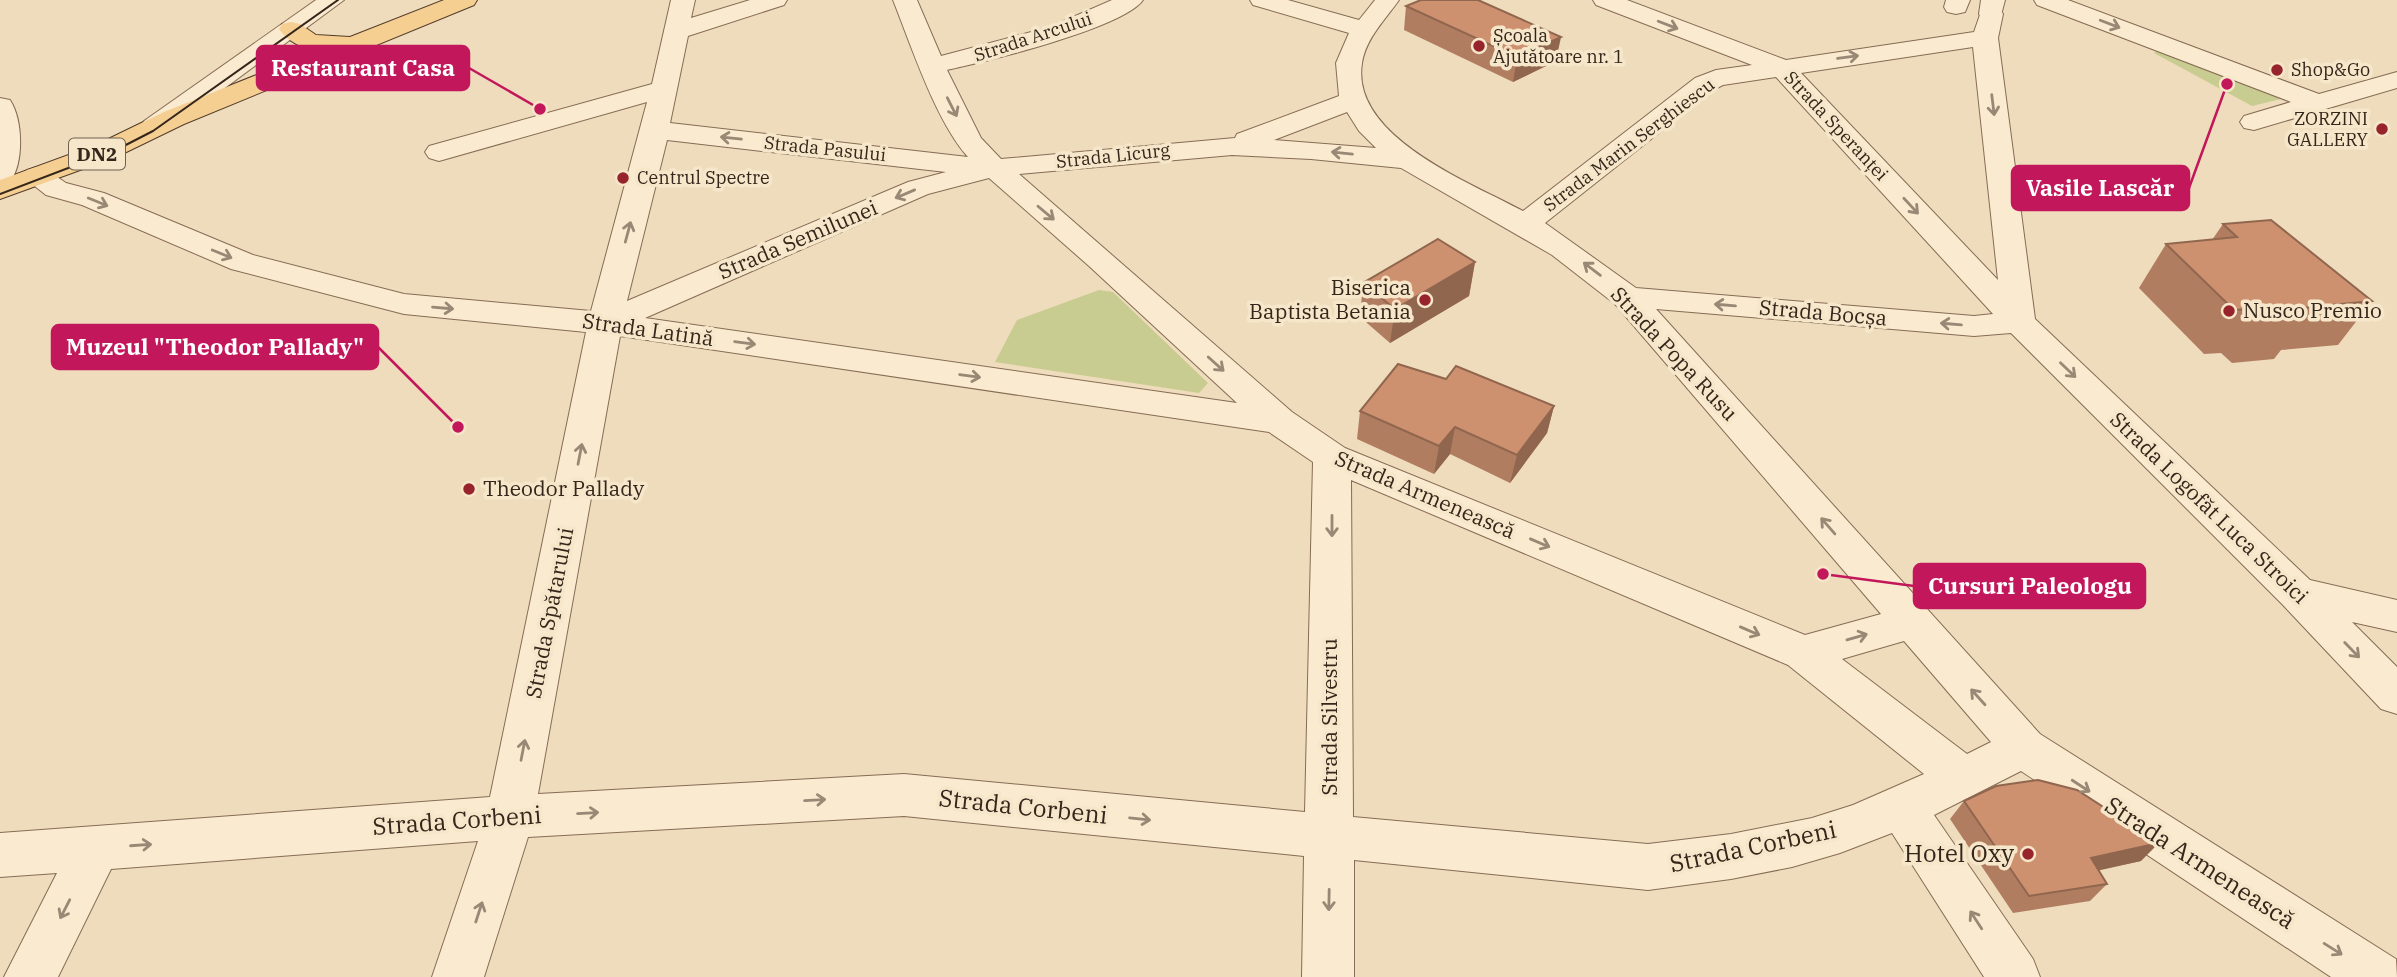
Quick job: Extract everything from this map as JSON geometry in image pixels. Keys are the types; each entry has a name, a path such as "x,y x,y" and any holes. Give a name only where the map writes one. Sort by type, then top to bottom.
{"main road":[{"name":"DN2","path":"0,190 106,150 154,127 465,0"},
{"path":"291,29 310,42 352,45"}],"street":[{"path":"154,127 332,0"},
{"path":"680,15 775,0"},
{"name":"Strada Armenească","path":"905,0 932,66 970,141 994,169 1279,421 1332,457 1803,653 1962,777"},
{"name":"Strada Arcului","path":"932,66 1065,29 1108,13 1130,0"},
{"path":"1262,0 1366,30 1394,8"},
{"name":"Strada Speranței","path":"1605,0 1781,67 2019,322"},
{"path":"2046,0 2320,104"},
{"path":"1957,4 1989,20 2019,322"},
{"name":"Strada Spătarului","path":"458,977 510,817 605,323 665,89 680,15"},
{"name":"Strada Marin Serghiescu","path":"1525,223 1704,84 1730,74 1781,67 1989,20"},
{"name":"Strada Popa Rusu","path":"1366,30 1350,55 1348,71 1353,100 1371,130 1410,160 1525,223 1570,253 1627,297 2024,748"},
{"path":"2254,122 2397,80"},
{"path":"439,152 665,89"},
{"name":"Strada Licurg","path":"1232,146 1353,100"},
{"path":"0,106 6,141 0,176"},
{"name":"Strada Pasului","path":"655,130 994,169"},
{"name":"Strada Licurg","path":"994,169 1164,150 1232,146 1311,150 1410,160"},
{"name":"Strada Semilunei","path":"605,323 918,188 994,169"},
{"name":"Strada Latină","path":"37,176 55,189 93,200 242,262 404,304 605,323 1279,421"},
{"name":"Strada Bocșa","path":"1627,297 1974,326 2019,322"},
{"name":"Strada Logofăt Luca Stroici","path":"2019,322 2297,593 2397,696"},
{"name":"Strada Silvestru","path":"1328,977 1332,457"},
{"path":"2297,593 2397,616"},
{"path":"1803,653 1912,622"},
{"name":"Strada Armenească","path":"2024,748 2377,977"},
{"name":"Strada Corbeni","path":"0,855 510,817 904,795 1648,867 1708,861 1813,839 1901,806 2024,748"},
{"path":"1901,806 2014,977"},
{"path":"30,977 96,848"}],"green space":[{"path":"2158,50 2285,98 2252,106 2154,53"},
{"path":"1099,290 1113,292 1208,383 1199,393 995,362 1017,320"}],"building":[{"path":"1421,0 1478,0 1561,37 1517,57 1406,6"},
{"path":"2271,220 2372,301 2300,308 2307,315 2264,319 2252,309 2234,310 2166,244 2237,237 2223,224"},
{"path":"1438,239 1475,262 1395,309 1363,283"},
{"path":"1398,364 1446,379 1456,366 1554,406 1517,455 1455,427 1439,446 1360,411"},
{"name":"Hotel Oxy","path":"2038,780 2077,790 2159,843 2091,858 2107,884 2029,896 1964,801 1996,786"}],"tram line":[{"path":"0,194 118,149 153,131 338,0"}],"place":[{"name":"Școala Ajutătoare nr. 1","path":"1479,46"},
{"name":"Shop&Go","path":"2277,70"},
{"name":"Vasile Lascăr","path":"2227,84"},
{"name":"Restaurant Casa","path":"540,109"},
{"name":"ZORZINI GALLERY","path":"2382,129"},
{"name":"Centrul Spectre","path":"623,178"},
{"name":"Biserica Baptista Betania","path":"1425,300"},
{"name":"Nusco Premio","path":"2229,311"},
{"name":"Muzeul \"Theodor Pallady\"","path":"458,427"},
{"name":"Theodor Pallady","path":"469,489"},
{"name":"Cursuri Paleologu","path":"1823,574"},
{"name":"Hotel Oxy","path":"2028,854"}]}
